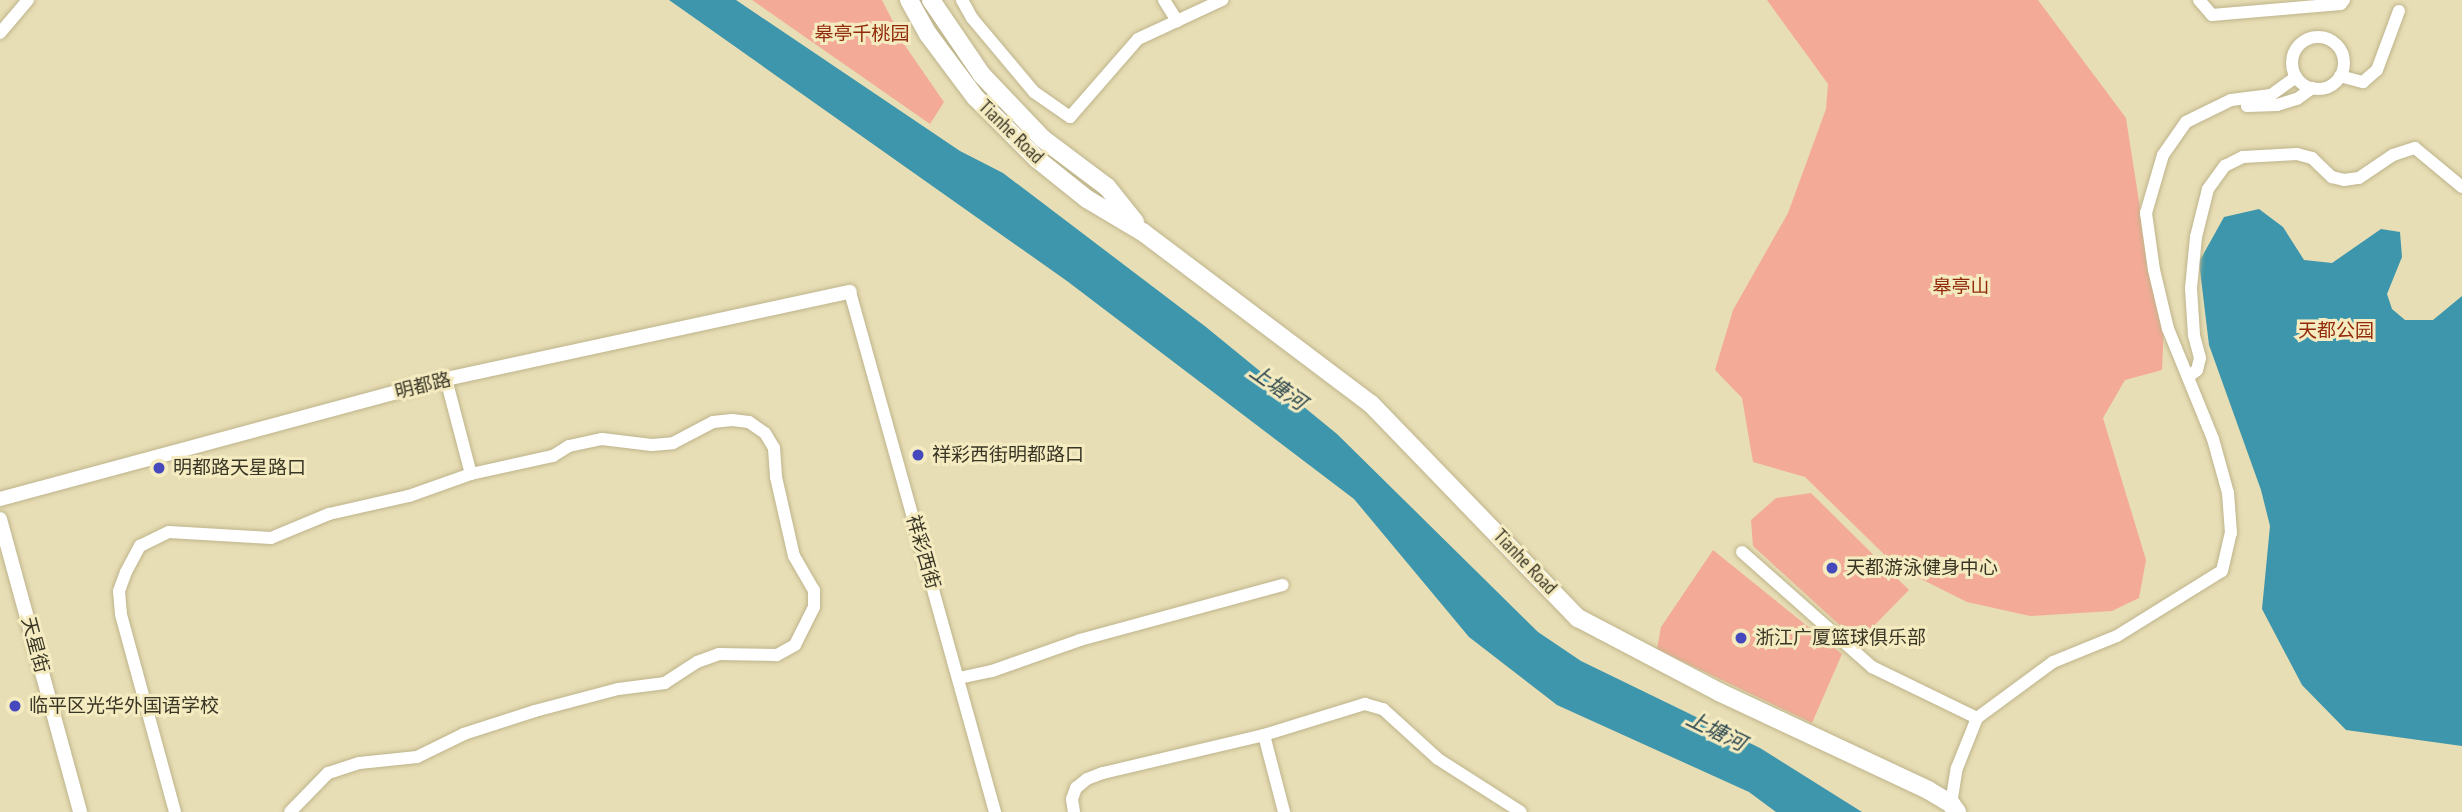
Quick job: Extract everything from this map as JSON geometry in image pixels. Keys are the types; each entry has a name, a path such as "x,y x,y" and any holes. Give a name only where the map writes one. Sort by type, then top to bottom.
{"main road":[{"name":"Tianhe Road","path":"909,0 928,34 975,97 1028,150 1087,199 1144,233 1371,404 1578,618 1719,692 1954,808"},
{"name":"Tianhe Road","path":"930,0 982,75 1043,139 1107,187 1144,233"}],"street":[{"path":"0,33 28,0"},
{"path":"962,0 972,18 1034,92 1070,117 1138,39 1222,0"},
{"path":"1164,0 1178,20"},
{"path":"2199,0 2212,15 2341,4 2344,0"},
{"path":"2340,76 2363,82 2377,69 2399,11"},
{"path":"2186,122 2245,106 2277,105 2297,99 2312,88 2328,87 2340,76 2343,61 2341,52 2329,40 2320,37 2311,38 2297,48 2292,65 2296,77 2312,88"},
{"path":"1954,808 1957,768 1977,718 2053,662 2117,636 2222,571 2231,533 2228,493 2213,439 2168,329 2146,213 2163,155 2186,122 2231,100 2271,95 2296,77"},
{"path":"2188,377 2197,370 2200,358 2194,335 2191,288 2196,237 2208,189 2225,166 2243,157 2297,154 2312,158 2332,177 2344,180 2359,178 2393,155 2415,148 2462,187"},
{"name":"明都路","path":"0,499 446,379 850,292"},
{"name":"祥彩西街","path":"850,292 995,812"},
{"path":"446,379 471,474"},
{"path":"175,812 121,614 119,591 140,546 169,532 271,538 329,514 409,496 471,474 553,456 569,446 602,439 652,445 673,443 713,422 749,422 765,433 774,448 776,477 794,556 814,590 814,607 795,645 777,655 719,654 697,662 664,684 618,689 535,711 464,734 417,757 359,763 328,773 290,812"},
{"name":"天星街","path":"0,519 80,812"},
{"path":"1742,552 1872,667 1977,718"},
{"path":"959,678 992,671 1080,640 1283,585"},
{"path":"1074,812 1072,799 1076,788 1087,779 1264,735 1354,705 1373,704 1438,759 1521,812"},
{"path":"1264,735 1284,812"}],"green space":[{"name":"皋亭千桃园","path":"752,0 882,0 906,47 944,102 930,124"},
{"name":"皋亭山","path":"1767,0 2038,0 2126,118 2145,240 2164,325 2162,370 2125,380 2103,418 2146,560 2139,598 2112,611 2030,616 1967,602 1897,567 1805,477 1753,462 1742,398 1715,370 1733,310 1788,213 1826,109 1828,84"},
{"name":"天都游泳健身中心","path":"1811,493 1909,590 1858,642 1753,546 1751,520 1776,498"},
{"name":"浙江广厦篮球俱乐部","path":"1713,550 1842,654 1812,723 1657,649 1661,627"}],"water":[{"name":"上塘河","path":"669,0 736,0 960,151 1003,173 1206,327 1337,434 1538,632 1581,661 1760,748 1862,812 1776,812 1749,792 1557,705 1469,637 1354,499 1067,281"},
{"name":"天都公园","path":"2259,209 2283,227 2304,260 2332,263 2381,229 2400,232 2402,257 2387,294 2392,309 2405,320 2433,320 2462,296 2462,746 2346,730 2302,685 2262,609 2270,526 2261,490 2209,345 2199,262 2224,217"}],"place":[{"name":"祥彩西街明都路口","path":"918,455"},
{"name":"明都路天星路口","path":"159,468"},
{"name":"天都游泳健身中心","path":"1832,568"},
{"name":"浙江广厦篮球俱乐部","path":"1741,638"},
{"name":"临平区光华外国语学校","path":"15,706"}]}
